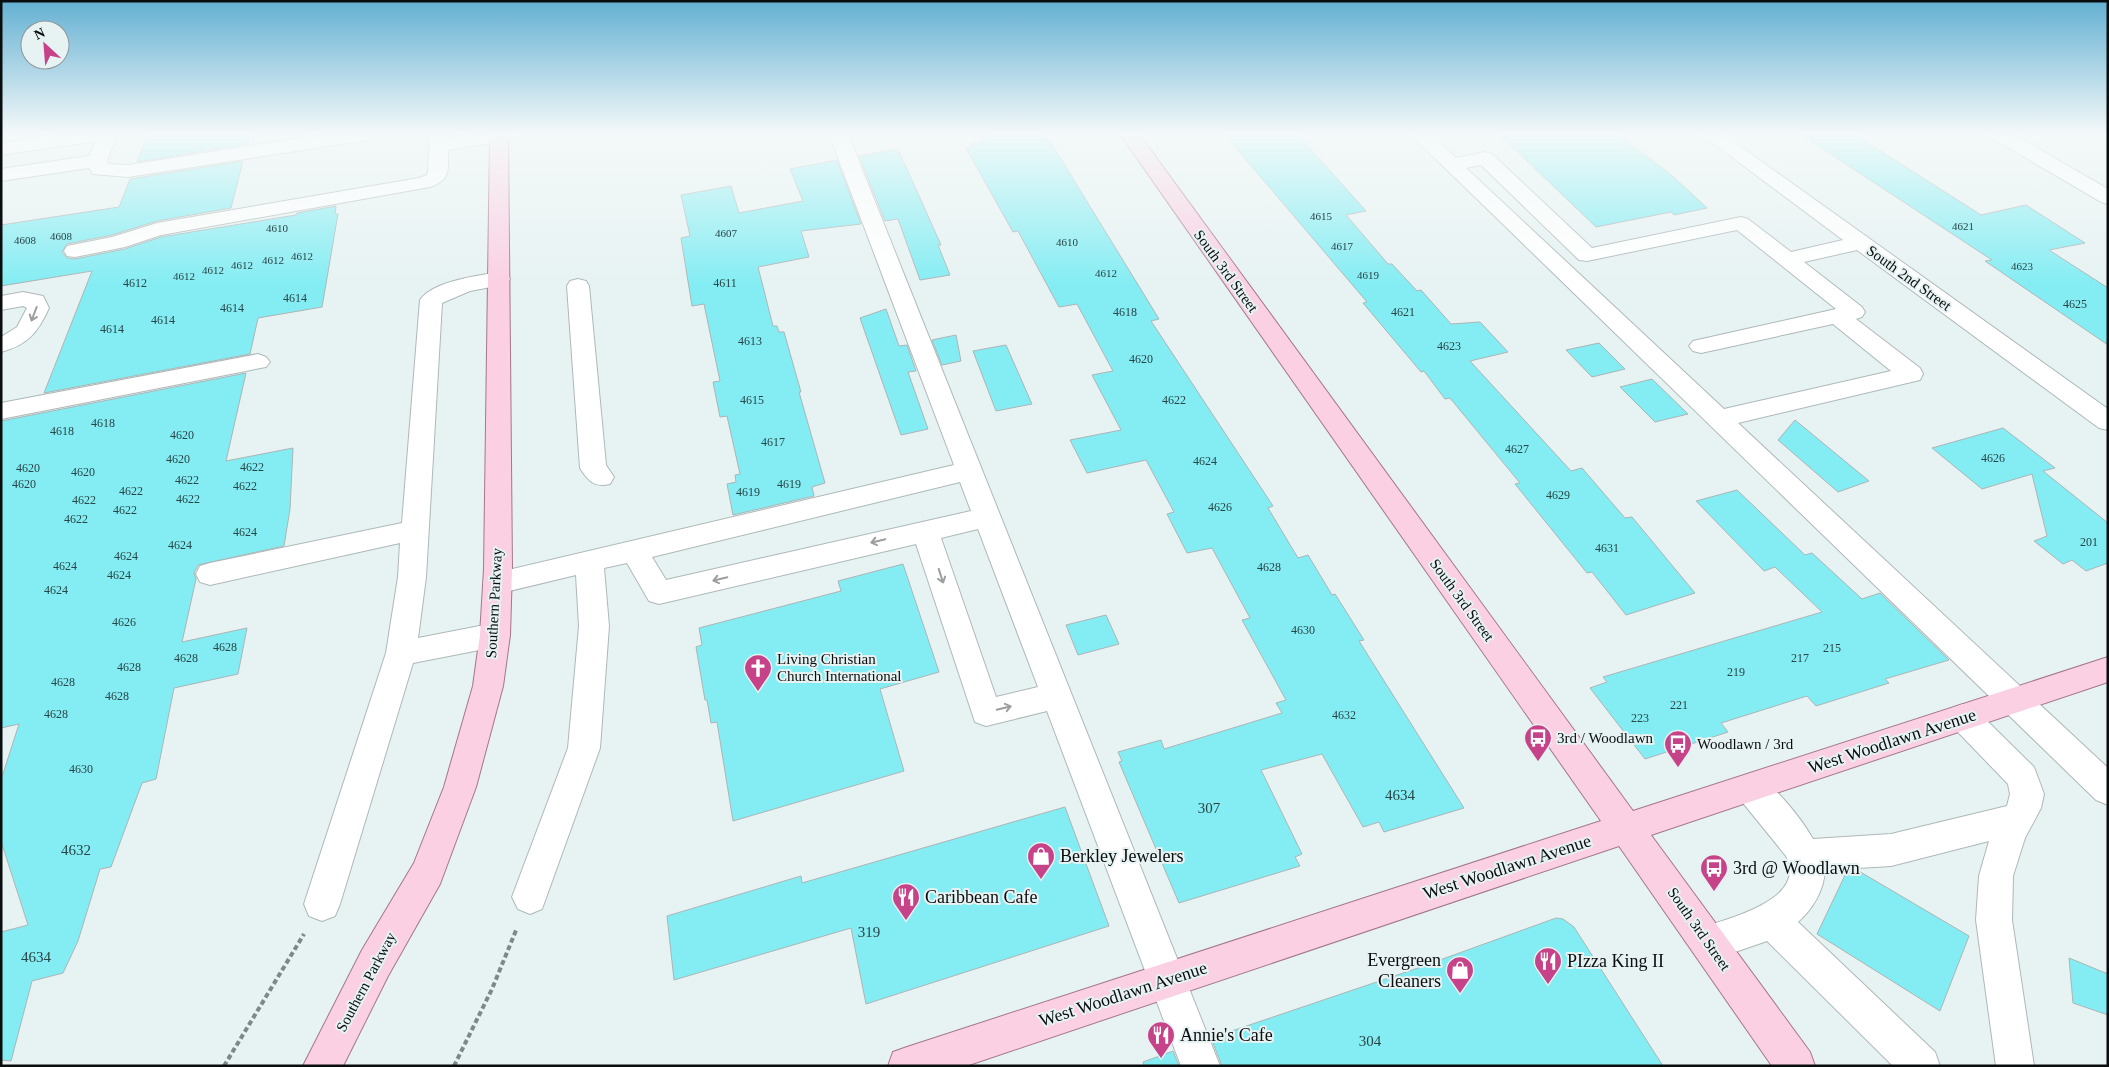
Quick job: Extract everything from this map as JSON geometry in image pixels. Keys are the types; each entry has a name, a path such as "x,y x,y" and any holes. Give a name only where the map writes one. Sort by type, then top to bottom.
{"main road":[{"name":"Southern Parkway","path":"322,1066 375,963 428,872 460,787 488,686 495,635 497,583 498,279 501,184"},
{"name":"South 3rd Street","path":"1165,184 1796,1066"},
{"name":"West Woodlawn Avenue","path":"907,1066 2108,669"}],"street":[{"path":"75,251 117,242 157,229 423,184"},
{"path":"857,184 1058,694 1201,1066"},
{"path":"1471,184 2108,790"},
{"path":"1512,184 1587,255 1741,223 1854,312 1701,346"},
{"name":"South 2nd Street","path":"1779,184 2108,422"},
{"path":"2084,184 2108,198"},
{"path":"1787,259 1861,243"},
{"path":"322,904 401,654 415,530 430,300 442,292 464,285 498,279"},
{"path":"578,286 593,468 601,478"},
{"path":"1,303 22,299 35,301 38,308 26,334 17,340 1,345"},
{"path":"1718,419 1910,374 1838,316"},
{"path":"1,411 258,362"},
{"path":"497,583 969,471"},
{"path":"635,551 659,593 987,516"},
{"path":"210,574 415,530"},
{"path":"925,530 986,713 1058,694"},
{"path":"530,897 584,748 594,626 589,562"},
{"path":"401,654 495,635"},
{"path":"1963,717 2022,777 2028,794 2024,808 2010,833 1996,876 1994,920 1999,966 2015,1066"},
{"path":"1709,943 1757,928 1790,908 1806,888 1808,872 1804,855 1751,788"},
{"path":"1804,855 1891,850 1932,841 1971,828 2018,819"},
{"path":"1770,919 1921,1066"}],"path":[{"path":"454,1066 492,989 530,897"},
{"path":"224,1066 322,904"}],"building":[{"path":"128,184 237,184 231,208 157,221 112,235 67,244 62,252 67,258 75,259 125,249 161,237 296,215 297,213 336,206 335,214 338,214 322,307 258,318 250,354 44,393 92,271 1,286 1,225 119,207"},
{"path":"796,184 846,184 861,224 801,231 809,257 758,267 773,326 777,326 779,332 784,332 825,483 812,487 814,496 733,515 727,484 736,482 735,475 740,474 727,416 720,417 713,382 720,381 704,304 692,306 681,238 690,236 681,195 731,186 739,213 803,201"},
{"path":"870,184 914,184 941,245 938,245 950,275 920,280 898,219 885,221"},
{"path":"986,184 1076,184 1159,319 1151,321 1273,506 1268,508 1298,558 1308,555 1332,595 1335,594 1364,640 1359,641 1464,808 1384,832 1379,822 1363,827 1322,754 1261,770 1302,854 1295,857 1300,866 1179,903 1119,762 1122,761 1118,752 1161,740 1164,749 1282,713 1276,703 1286,700 1242,620 1250,618 1212,548 1187,553 1167,514 1174,512 1146,460 1087,473 1070,440 1121,430 1092,375 1113,371 1077,304 1059,307 1018,231 1013,232"},
{"path":"1266,184 1342,184 1366,211 1346,215 1388,264 1392,264 1417,291 1421,290 1451,324 1480,322 1508,352 1470,361 1571,471 1582,468 1625,518 1632,517 1695,593 1626,615 1592,572 1587,573 1515,484 1520,483 1450,398 1445,399 1424,371 1421,372 1363,303 1367,302"},
{"path":"1551,184 1681,184 1707,208 1674,215 1671,212 1596,227"},
{"path":"1876,184 1932,184 1981,215 2026,205 2085,243 2049,250 2108,288 2108,345 1985,261 1992,260"},
{"path":"886,309 899,346 907,345 916,371 908,372 928,429 901,435 860,318"},
{"path":"956,335 961,361 942,365 932,340"},
{"path":"1599,343 1625,369 1592,377 1566,350"},
{"path":"1006,345 1032,404 996,411 973,351"},
{"path":"246,373 226,461 293,448 290,509 284,546 198,565 194,573 196,579 182,642 247,628 238,674 174,688 156,779 142,783 111,867 100,869 78,941 63,973 32,981 11,1061 1,1060 1,932 28,925 1,841 1,780 19,724 1,728 1,421"},
{"path":"1652,379 1688,414 1655,422 1620,387"},
{"path":"1795,420 1869,481 1838,492 1778,440"},
{"path":"2003,428 2055,468 2043,471 2108,523 2108,563 2086,571 2072,560 2063,564 2034,541 2047,536 2032,474 1982,489 1932,448"},
{"path":"1737,490 1805,555 1812,553 1862,599 1880,593 1949,660 1885,679 1889,683 1816,706 1807,696 1721,723 1728,732 1645,759 1590,688 1607,682 1603,677 1822,612 1775,567 1764,571 1696,501"},
{"name":"Living Christian Church International","path":"903,564 939,672 880,689 904,771 733,821 717,722 711,723 707,700 705,700 696,647 702,645 699,628 841,591 838,581"},
{"path":"1106,615 1119,644 1078,655 1066,625"},
{"path":"1065,807 1109,926 866,1004 851,928 674,980 667,916 801,876 802,883"},
{"path":"1857,870 1969,936 1940,1011 1817,934 1847,871"},
{"path":"1556,918 1563,919 1574,927 1663,1066 1222,1066 1211,1038 1415,969"},
{"path":"2069,958 2108,974 2108,1015 2073,1003"},
{"name":"Annie's Cafe","path":"1173,1051 1179,1066 1144,1066 1143,1062"}],"place":[{"name":"Living Christian Church International","path":"758,692"},
{"name":"3rd / Woodlawn","path":"1538,762"},
{"name":"Woodlawn / 3rd","path":"1678,768"},
{"name":"Berkley Jewelers","path":"1041,880"},
{"name":"3rd @ Woodlawn","path":"1714,892"},
{"name":"Caribbean Cafe","path":"906,921"},
{"name":"PIzza King II","path":"1548,985"},
{"name":"Evergreen Cleaners","path":"1460,994"},
{"name":"Annie's Cafe","path":"1161,1059"}]}
